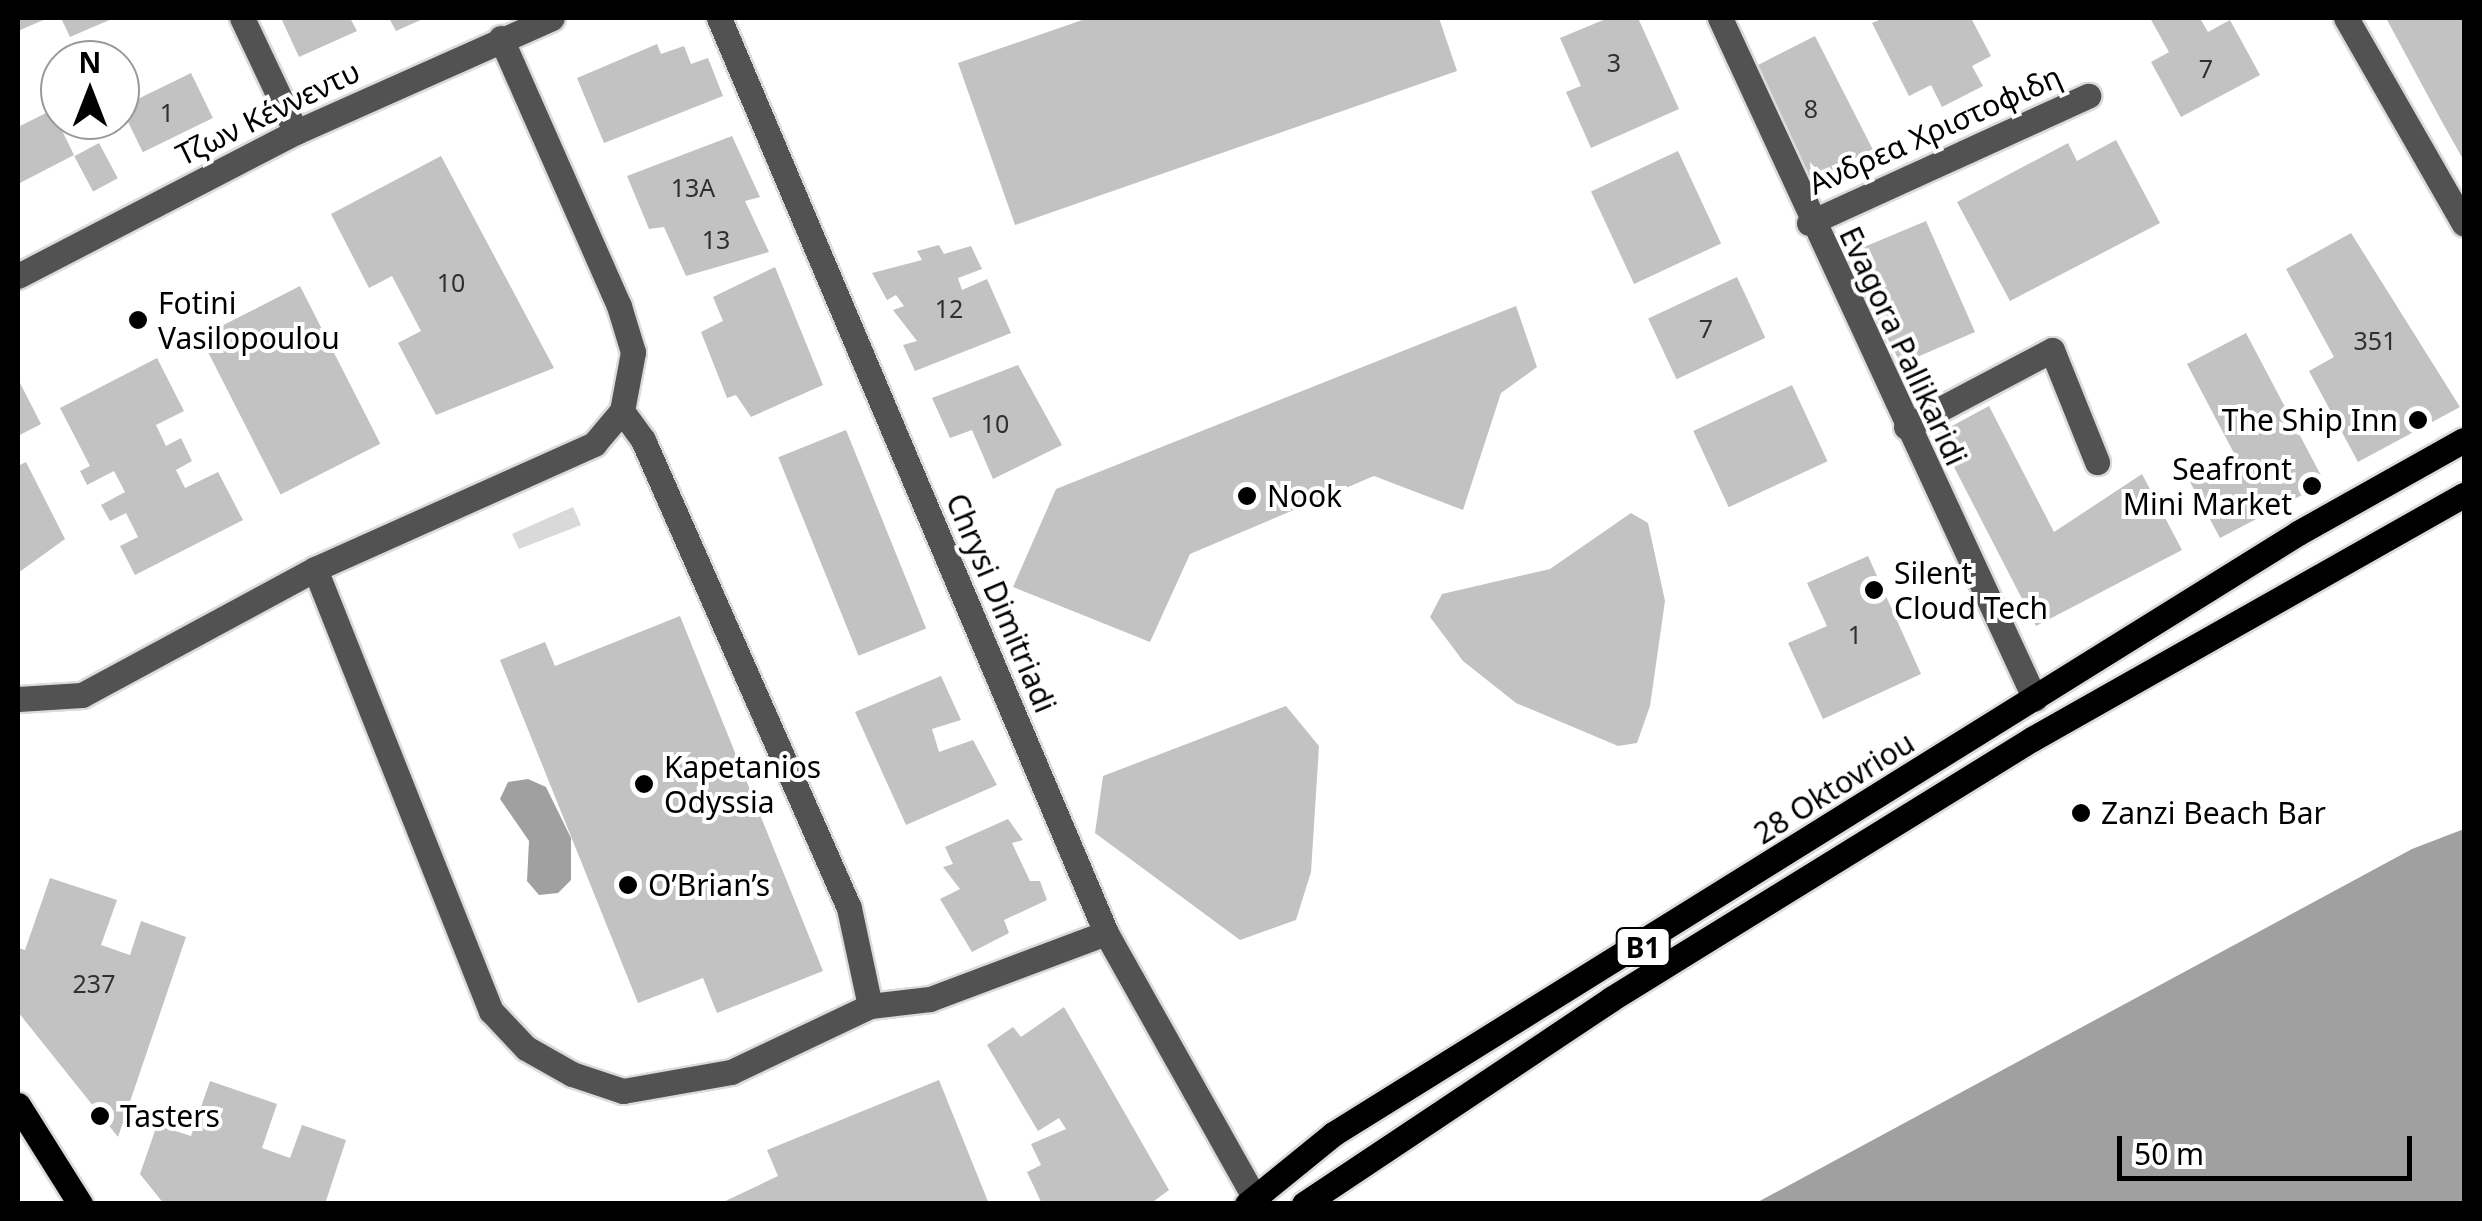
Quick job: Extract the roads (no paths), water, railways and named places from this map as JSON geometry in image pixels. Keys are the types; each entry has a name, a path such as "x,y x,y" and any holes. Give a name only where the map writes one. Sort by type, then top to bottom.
{"main road":[{"name":"28 Oktovriou","path":"1251,1201 1333,1134 2034,699 2464,440"},
{"name":"28 Oktovriou","path":"1304,1204 1610,999 2032,738 2464,495"},
{"path":"18,1105 80,1204"}],"street":[{"path":"242,18 296,132"},
{"name":"Τζων Κέννεντυ","path":"18,276 296,132 552,18"},
{"name":"Chrysi Dimitriadi","path":"718,18 1106,933 1251,1201"},
{"name":"Evagora Pallikaridi","path":"1720,18 1809,223 2034,699"},
{"path":"2346,18 2464,224"},
{"path":"18,699 82,695 315,570 594,444 622,412 633,352 618,306 501,38"},
{"name":"Ανδρεα Χριστοφιδη","path":"1809,223 2088,96"},
{"path":"1906,427 2052,350 2097,462"},
{"path":"622,412 644,440 849,908 870,1006"},
{"path":"315,570 455,933 491,1011 526,1048 623,1090 731,1072 870,1006 930,999 1106,933"}],"place":[{"name":"Fotini Vasilopoulou","path":"138,320"},
{"name":"The Ship Inn","path":"2418,420"},
{"name":"Seafront Mini Market","path":"2312,486"},
{"name":"Nook","path":"1247,496"},
{"name":"Silent Cloud Tech","path":"1874,590"},
{"name":"Kapetanios Odyssia","path":"644,784"},
{"name":"Zanzi Beach Bar","path":"2081,813"},
{"name":"O’Brian’s","path":"628,885"},
{"name":"Tasters","path":"100,1116"}]}
